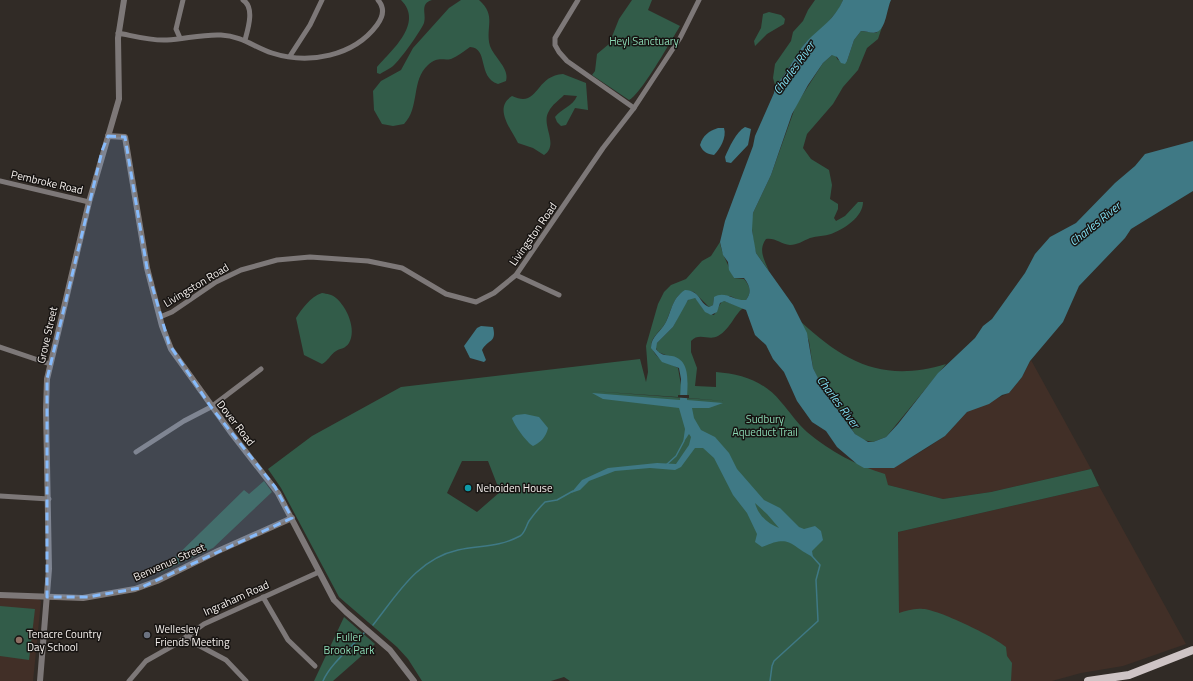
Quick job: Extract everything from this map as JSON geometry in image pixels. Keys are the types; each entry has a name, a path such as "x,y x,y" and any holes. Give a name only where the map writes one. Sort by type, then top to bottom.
{"main road":[{"path":"1088,681 1129,674 1193,650"}],"street":[{"name":"Grove Street","path":"40,681 47,597 48,498 46,398 50,364 89,202 119,99 118,33 124,0"},
{"path":"169,40 176,29 183,0"},
{"path":"243,0 248,5 250,11 249,27 245,40"},
{"path":"290,56 310,24 322,0"},
{"path":"118,33 169,40 222,35 245,40 274,54 311,58 325,56 356,44 377,26 382,17 382,6 378,0"},
{"path":"578,0 555,38 555,45 567,61 634,108"},
{"name":"Livingston Road","path":"160,316 172,312 216,282 234,273 267,262 289,258 310,257 385,264 402,268 446,294 476,302 494,293 516,275 603,148 634,108 680,38 699,0"},
{"path":"176,29 180,38"},
{"name":"Dover Road","path":"108,136 125,136 143,246 160,316 174,355 211,407 274,487 292,518 319,572 338,604 390,650 414,681"},
{"name":"Pembroke Road","path":"0,181 89,202"},
{"path":"516,275 559,295"},
{"path":"0,347 50,364"},
{"path":"136,452 184,421 211,407 261,369"},
{"path":"0,496 48,498"},
{"name":"Benvenue Street","path":"0,595 83,598 140,588 292,518"},
{"name":"Ingraham Road","path":"130,681 146,661 208,621 319,572"},
{"path":"263,597 288,640 315,666"},
{"path":"188,635 198,645 229,663 246,681"}],"highlighted area":[{"path":"108,136 125,137 147,268 169,344 211,407 275,487 292,518 140,588 88,597 47,597 47,379 102,151"}],"shaded area":[{"path":"1031,360 1091,469 991,492 943,499 888,485 864,468 889,468 900,464 927,448 945,436 967,412 1009,393 1022,377"},
{"path":"1099,486 1186,644 1123,666 1081,673 1052,681 918,681 899,673 898,532"},
{"name":"Tenacre Country Day School","path":"0,598 38,599 41,601 33,681 0,681"}],"green space":[{"path":"401,0 432,0 426,4 424,10 425,20 419,33 401,58 393,66 380,74 377,73 377,67 403,36 407,27 409,18 407,9"},
{"path":"461,0 479,0 488,11 490,46 506,72 506,81 498,84 492,80 487,75 479,52 470,47 451,59 438,60 428,65 419,78 412,110 404,124 393,126 382,124 374,110 373,91 381,81 401,70 413,48 449,8"},
{"name":"Heyl Sanctuary","path":"632,0 652,0 648,10 680,26 648,78 629,100 592,75 595,71 597,54 609,44 619,19"},
{"path":"815,0 843,0 839,9 823,28 806,42 781,79 775,85 773,78 775,64 791,41 793,32 803,21"},
{"path":"769,12 781,15 785,19 784,24 767,34 755,46 754,41 761,28 763,14"},
{"path":"882,27 878,39 867,48 858,70 843,87 833,104 807,134 803,148 811,159 829,170 832,185 830,199 838,204 838,209 834,218 836,221 845,216 858,202 863,202 860,213 847,226 829,235 810,238 800,243 790,245 772,239 766,239 762,247 762,251 769,271 756,253 751,221 753,213 771,175 796,105 823,63 832,55 835,55 838,60 847,61 854,40 861,31 876,33"},
{"path":"563,74 586,83 588,110 575,108 566,125 561,126 555,117 570,105 577,96 564,95 554,105 547,116 550,145 548,151 544,155 533,148 518,143 505,119 504,106 512,96 521,99 527,98 547,80 554,76"},
{"name":"Sudbury Aqueduct Trail","path":"720,242 724,256 734,278 744,279 748,284 750,292 746,300 739,300 730,296 714,297 713,305 709,307 694,292 682,292 675,300 666,322 652,341 651,345 657,356 663,361 678,368 681,385 681,361 658,352 655,346 673,327 684,305 691,297 695,298 707,313 714,315 722,301 724,301 744,308 738,313 723,333 711,338 697,337 691,341 691,352 697,368 695,386 716,387 716,372 744,377 760,384 774,395 807,432 825,446 844,457 885,474 888,485 943,499 991,492 1091,469 1099,486 898,532 899,613 916,609 930,610 966,624 1000,642 1006,647 1007,656 1012,663 1011,681 570,681 564,677 551,681 422,681 408,659 397,647 339,597 281,488 268,469 312,436 401,387 640,359 646,382 648,372 646,346 658,304 664,292 671,285 686,279 702,261 711,256","holes":["462,461 488,461 500,492 477,512 447,493"]},
{"path":"322,293 333,296 344,307 350,319 352,332 349,343 332,354 322,364 304,355 296,318 310,300"},
{"path":"801,322 834,349 867,366 885,370 904,371 924,369 946,364 886,437 873,442 863,440 855,434 820,383 813,368 809,341"},
{"path":"264,481 272,492 213,548 159,573 244,490 249,494"},
{"path":"0,606 35,609 29,660 0,656"},
{"name":"Fuller Brook Park","path":"344,617 375,644 333,681 314,681"}],"water":[{"name":"Charles River","path":"843,0 891,0 884,23 880,30 874,33 861,31 854,40 845,64 841,63 837,57 832,55 823,63 808,85 792,114 771,175 753,213 752,230 756,253 793,305 807,333 813,368 825,392 855,434 868,442 873,442 886,437 938,373 975,338 983,326 992,319 1025,273 1035,254 1050,237 1076,223 1115,183 1135,166 1145,154 1193,141 1193,191 1131,229 1125,238 1079,286 1063,322 1030,361 1022,377 1009,393 1002,395 989,404 967,412 945,436 894,468 864,468 837,447 826,431 812,422 797,401 784,372 773,359 766,345 755,335 746,310 724,301 720,303 717,312 711,315 705,312 695,298 688,300 673,327 657,343 656,349 661,354 678,358 683,363 686,368 688,381 687,400 723,403 709,408 692,408 694,418 701,430 715,437 729,453 737,469 764,500 780,508 799,527 804,529 815,526 821,531 823,540 812,551 813,557 785,541 779,541 762,547 755,542 757,534 747,513 733,495 714,458 703,448 695,448 681,467 675,470 650,468 615,471 589,481 580,490 571,493 582,480 608,468 657,463 676,464 689,445 691,437 689,434 683,443 685,429 679,408 603,399 592,393 680,400 681,379 679,368 662,362 651,348 654,337 666,322 675,300 685,290 697,294 705,305 709,307 713,305 714,297 718,295 726,295 742,300 746,300 748,297 750,292 749,286 744,278 734,278 729,270 728,262 723,255 720,242 725,221 753,146 755,136 777,85 807,41 832,18","holes":["755,503 779,528 764,518 758,511"]},
{"path":"745,127 751,129 748,145 731,163 726,162 725,157 731,145 736,136"},
{"path":"718,128 724,128 724,139 719,150 714,155 709,154 704,151 700,145 707,134"},
{"path":"481,326 493,327 494,332 493,338 482,350 486,360 484,362 470,358 464,346 477,328"},
{"path":"525,414 539,417 548,428 543,439 533,446 521,434 512,418 516,415"}],"pier":[{"path":"591,391 678,397 678,395 689,395 689,398 725,401"}],"waterway":[{"path":"666,465 676,456 684,441"},
{"path":"373,625 409,580 431,561 458,550 504,543 512,540 522,535 531,518 545,502 557,500 573,491"},
{"path":"770,681 774,661 818,621 816,580 820,565 812,556"},
{"path":"323,681 336,662 364,633"}],"place":[{"name":"Nehoiden House","path":"468,488"},
{"name":"Wellesley Friends Meeting","path":"147,635"},
{"name":"Tenacre Country Day School","path":"19,640"}]}
